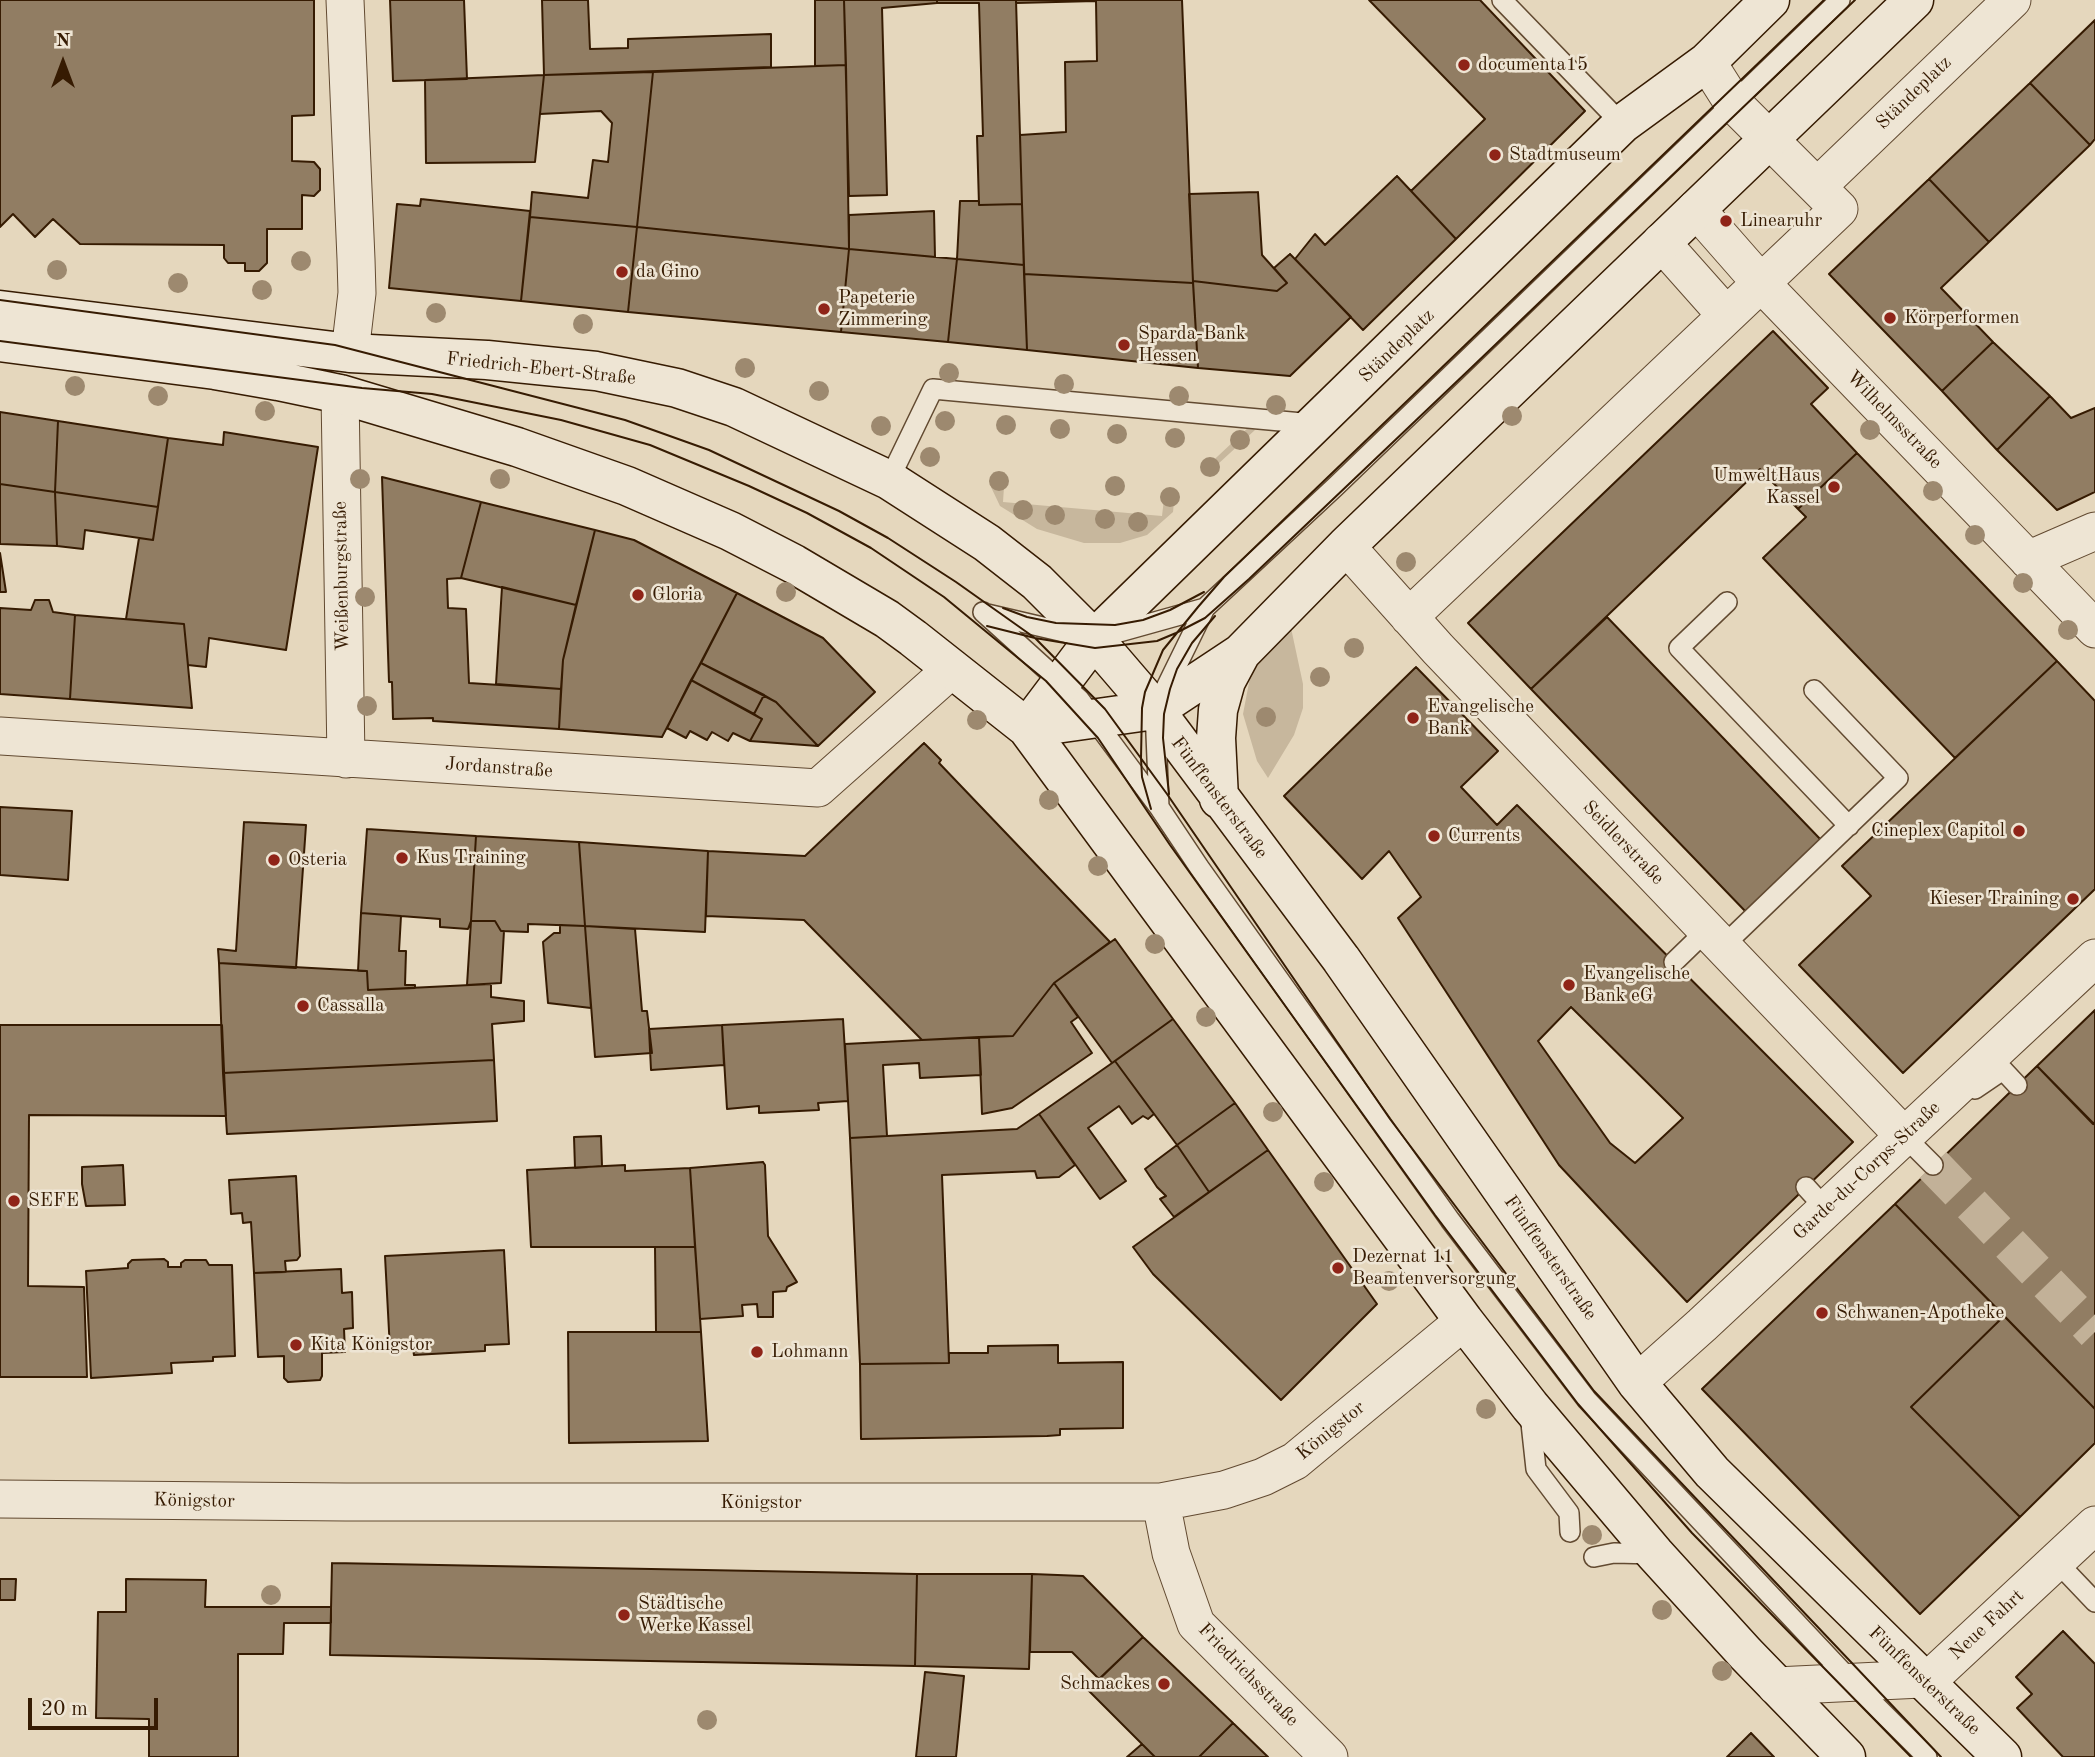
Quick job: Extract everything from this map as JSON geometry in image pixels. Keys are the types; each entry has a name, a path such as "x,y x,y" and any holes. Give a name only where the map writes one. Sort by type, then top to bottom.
{"main road":[{"name":"Ständeplatz","path":"1094,639 1622,124 1707,62 1770,0"},
{"path":"1027,728 1155,710 1241,653 1346,545 1914,0"},
{"name":"Friedrich-Ebert-Straße","path":"0,310 350,353 550,366 622,376 677,388 734,407 888,480 987,543 1037,582 1094,639"},
{"path":"0,342 215,370 340,394 517,447 627,486 730,531 794,564 887,619 1027,728 1464,1321 1530,1406 1655,1554 1776,1686 1846,1757"},
{"path":"1027,728 1094,639"},
{"name":"Fünffensterstraße","path":"1094,639 1155,710 1341,960 1637,1383 1712,1472 2002,1757"},
{"path":"1219,799 1216,738 1218,710 1226,681 1241,653"}],"street":[{"path":"345,0 356,282 350,353"},
{"name":"Ständeplatz","path":"1817,187 2012,0"},
{"path":"1409,617 1839,209 1733,103 1707,62"},
{"name":"Wilhelmsstraße","path":"1696,209 1760,282 2095,629"},
{"path":"1661,242 1726,314"},
{"name":"Weißenburgstraße","path":"340,394 346,759"},
{"path":"2028,560 2095,531"},
{"name":"Seidlerstraße","path":"1346,545 1409,617 1905,1137"},
{"name":"Jordanstraße","path":"0,736 818,788 952,669"},
{"name":"Garde-du-Corps-Straße","path":"1637,1383 1702,1325 1816,1198 1905,1137 2095,958"},
{"name":"Königstor","path":"0,1499 346,1502 1161,1502 1224,1490 1263,1477 1295,1461 1464,1321"},
{"name":"Friedrichsstraße","path":"1161,1502 1171,1553 1196,1624 1328,1757"},
{"name":"Neue Fahrt","path":"1921,1679 1936,1673 2095,1525"},
{"path":"1776,1686 1921,1679"}],"lane":[{"path":"1502,0 1622,124"},
{"path":"1159,807 1155,710 1205,608 1335,487 1840,0"},
{"path":"888,480 933,389 1314,425"},
{"path":"1727,602 1679,648 1849,826"},
{"path":"1205,608 1094,639 983,612 1063,682 1094,719 1450,1220 1587,1400 1852,1682 1927,1757"},
{"path":"1674,962 1715,938 1849,826 1898,778 1814,690"},
{"path":"1933,1165 1905,1137 2003,1070 2017,1086"},
{"path":"1530,1406 1536,1469 1569,1513 1570,1532"},
{"path":"1594,1557 1614,1553 1655,1554"},
{"path":"2056,1561 2095,1602"}],"shaded area":[{"path":"1251,425 1255,430 1205,476 1201,472"},
{"path":"993,472 1005,472 1003,502 1162,516 1165,491 1175,492 1173,512 1147,535 1120,543 1084,543 1037,529 1000,506 991,487"},
{"path":"1291,628 1303,684 1303,708 1294,735 1268,778 1257,761 1243,714 1252,667"}],"building":[{"path":"0,0 314,0 314,115 292,116 292,161 314,162 320,169 320,190 314,196 302,195 302,229 267,229 267,263 259,271 245,271 245,263 228,263 224,258 224,245 80,244 53,219 35,237 13,214 0,227"},
{"path":"390,0 464,0 467,79 393,81"},
{"path":"542,0 588,0 590,49 628,48 628,39 771,34 771,67 544,75"},
{"path":"815,0 844,0 846,65 815,66"},
{"path":"844,0 937,0 937,3 882,8 887,195 849,196"},
{"path":"937,0 1016,0 1022,204 979,205 977,136 983,136 979,3 937,3"},
{"path":"1016,0 1182,0 1193,283 1024,274 1020,135 1066,132 1065,62 1097,61 1096,1 1016,3"},
{"name":"Stadtmuseum","path":"1369,0 1480,0 1585,111 1456,239 1411,191 1485,119"},
{"path":"2095,20 2095,139 2090,145 2030,83"},
{"path":"846,65 849,249 637,227 653,72"},
{"path":"653,72 637,227 530,217 532,192 588,198 593,160 608,162 612,123 601,111 540,114 544,75"},
{"path":"544,75 535,162 426,163 425,80"},
{"path":"2030,83 2090,145 1989,242 1929,179"},
{"path":"1397,176 1456,239 1363,330 1295,259 1315,234 1325,245"},
{"path":"1929,179 1989,242 1941,288 1993,342 1942,391 1829,274"},
{"path":"1258,192 1262,255 1287,283 1277,291 1193,281 1189,194"},
{"path":"421,199 530,211 521,301 389,288 397,204 420,206"},
{"path":"960,201 979,201 979,205 1022,204 1024,265 957,259"},
{"path":"934,211 935,257 849,249 849,215"},
{"path":"530,217 637,227 628,312 521,301"},
{"path":"637,227 849,249 841,332 628,312"},
{"path":"849,249 957,259 948,342 841,332"},
{"path":"1290,254 1351,317 1290,376 1198,368 1193,281 1277,291 1287,283 1274,268"},
{"path":"957,259 1024,265 1027,350 948,342"},
{"path":"1024,274 1193,283 1198,368 1027,350"},
{"path":"1773,331 1828,388 1811,404 1857,453 1798,509 1760,469 1531,689 1468,623"},
{"path":"1993,342 2050,396 1997,450 1942,391"},
{"path":"2050,396 2071,418 2095,408 2095,492 2057,510 1997,450"},
{"path":"0,412 58,421 55,492 0,484"},
{"path":"58,421 168,438 158,507 55,492"},
{"path":"224,432 318,447 286,650 209,638 206,667 188,665 184,624 126,619 139,538 153,540 168,438 223,445"},
{"path":"1857,453 2057,661 1955,758 1763,558 1806,517 1798,509"},
{"path":"382,477 481,502 461,578 447,579 448,608 466,609 469,683 561,689 559,729 433,721 433,718 393,719 392,682 389,682"},
{"path":"0,484 55,492 57,546 0,544"},
{"path":"55,492 158,507 153,540 85,530 83,549 57,546"},
{"path":"481,502 595,530 576,605 461,578"},
{"path":"595,530 634,540 737,593 662,737 559,729 563,660"},
{"path":"0,553 6,592 0,592"},
{"path":"502,587 576,605 563,660 561,689 496,684"},
{"path":"737,593 823,638 875,692 818,746 776,702 701,663"},
{"path":"35,600 49,600 53,612 75,615 70,699 0,694 0,608 31,610"},
{"path":"75,615 184,624 192,708 70,699"},
{"path":"1607,617 1822,841 1747,913 1531,689"},
{"path":"2057,661 2095,701 2095,889 1903,1073 1799,965 1871,896 1842,866"},
{"path":"701,663 764,695 754,714 691,680"},
{"name":"Evangelische Bank eG","path":"1416,667 1498,751 1461,787 1497,825 1517,805 1853,1142 1687,1302 1559,1165 1398,918 1421,897 1389,851 1362,879 1284,796","holes":["1571,1007 1683,1118 1635,1163 1610,1143 1538,1041"]},
{"path":"691,680 762,719 750,741 733,733 728,741 712,732 707,740 690,731 686,738 667,728"},
{"path":"764,695 776,702 818,746 750,741 762,719 754,714"},
{"path":"924,743 941,760 939,763 1110,942 1054,983 1013,1036 922,1040 804,920 706,916 708,851 805,856"},
{"path":"0,807 72,811 68,880 0,875"},
{"path":"244,822 306,825 296,968 219,963 218,949 236,951"},
{"path":"367,829 476,836 471,921 468,929 440,927 440,919 361,913"},
{"path":"476,836 579,842 585,926 528,924 528,932 501,931 495,921 471,921"},
{"path":"579,842 708,851 705,932 585,926"},
{"path":"361,913 401,916 399,951 406,951 405,985 415,985 415,988 368,990 367,971 358,971"},
{"path":"471,921 495,921 501,931 504,931 501,983 467,985"},
{"path":"560,925 585,926 591,1008 548,1003 543,942 554,933 560,933"},
{"path":"585,926 635,929 642,1011 647,1011 652,1053 595,1057"},
{"path":"1115,939 1173,1019 1112,1063 1054,983"},
{"path":"219,963 367,971 368,990 491,984 491,997 524,1001 524,1021 492,1024 494,1060 223,1073"},
{"path":"1054,983 1078,1017 1071,1022 1092,1053 1012,1108 982,1114 979,1037 1013,1036"},
{"path":"2095,1010 2095,1122 2093,1124 2037,1066"},
{"path":"843,1019 848,1101 818,1103 819,1110 759,1113 759,1106 727,1109 722,1025"},
{"path":"1173,1019 1235,1103 1177,1145 1115,1061"},
{"name":"SEFE","path":"0,1025 222,1025 226,1116 29,1115 28,1286 84,1287 87,1377 0,1377"},
{"path":"722,1025 724,1065 651,1070 649,1029"},
{"path":"979,1037 981,1075 920,1078 919,1063 883,1065 887,1136 850,1138 845,1044"},
{"path":"494,1060 497,1121 227,1134 223,1073"},
{"path":"1115,1061 1154,1114 1148,1119 1143,1116 1132,1124 1119,1106 1088,1128 1126,1181 1100,1199 1039,1114"},
{"path":"2037,1066 2095,1125 2095,1409 1895,1204"},
{"path":"1235,1103 1268,1150 1209,1192 1177,1145"},
{"path":"1039,1114 1075,1165 1059,1177 1037,1178 1035,1171 942,1175 949,1363 860,1364 850,1138 1017,1129"},
{"path":"601,1136 602,1166 575,1168 574,1137"},
{"path":"1177,1145 1209,1192 1174,1217 1160,1199 1166,1196 1145,1169"},
{"path":"1268,1150 1377,1304 1281,1400 1153,1274 1133,1247"},
{"path":"763,1162 768,1236 797,1282 787,1287 786,1291 773,1292 773,1317 758,1317 757,1304 742,1305 743,1316 700,1319 690,1168"},
{"path":"123,1165 125,1205 86,1206 82,1167"},
{"path":"625,1165 625,1171 690,1168 695,1247 531,1247 527,1170"},
{"path":"296,1176 300,1256 297,1260 285,1261 286,1272 254,1273 251,1222 243,1223 242,1213 231,1214 229,1180"},
{"path":"1895,1204 2004,1316 1911,1407 2020,1517 1920,1614 1702,1389"},
{"path":"655,1247 695,1247 701,1332 656,1332"},
{"path":"504,1250 509,1344 485,1345 485,1351 414,1355 413,1349 390,1350 385,1256"},
{"path":"164,1259 168,1262 168,1267 181,1267 185,1260 206,1260 209,1265 232,1265 235,1356 213,1357 213,1361 171,1363 172,1373 91,1378 86,1271 128,1268 132,1260"},
{"path":"341,1269 342,1293 352,1292 353,1328 344,1329 345,1352 322,1353 320,1380 288,1382 284,1378 284,1356 258,1357 254,1273"},
{"path":"2004,1316 2095,1409 2095,1443 2020,1517 1911,1407"},
{"path":"568,1332 701,1332 708,1441 569,1443"},
{"path":"1058,1345 1058,1363 1123,1362 1123,1428 1060,1429 1060,1435 1047,1436 861,1439 860,1364 949,1363 949,1353 988,1353 988,1346"},
{"name":"Städtische Werke Kassel","path":"332,1563 917,1574 915,1666 330,1655"},
{"path":"917,1574 1032,1574 1029,1669 915,1666"},
{"path":"1032,1574 1083,1576 1143,1637 1099,1679 1072,1652 1030,1652"},
{"path":"0,1579 16,1579 15,1600 0,1600"},
{"path":"126,1579 206,1580 205,1607 331,1607 331,1623 284,1623 283,1654 238,1654 238,1757 149,1757 149,1719 96,1718 98,1612 126,1612"},
{"path":"2063,1631 2095,1664 2095,1757 2063,1757 2017,1708 2032,1694 2016,1677"},
{"path":"1143,1637 1233,1723 1199,1757 1155,1757 1088,1690"},
{"path":"925,1672 964,1676 956,1757 916,1757"},
{"path":"1233,1723 1268,1757 1199,1757"},
{"path":"1751,1733 1774,1757 1727,1757"},
{"path":"1142,1744 1155,1757 1127,1757"}],"tunnel":[{"path":"1933,1165 2095,1332"}],"tram line":[{"path":"1151,809 1142,777 1141,758 1145,692 1163,650 1198,607 1224,577 1824,0"},
{"path":"987,626 1035,638 1095,648 1157,641 1205,618 1471,368 1855,0"},
{"path":"0,300 335,345 625,420 709,450 839,511 888,538 956,582 1035,638 1105,709 1167,794 1390,1119 1594,1391 1941,1757"},
{"path":"0,341 362,388 432,394 561,420 650,445 749,486 807,513 871,548 944,597 1046,681 1098,738 1170,845 1435,1215 1578,1404 1692,1533 1911,1757"},
{"path":"1003,608 1027,617 1056,623 1115,625 1143,620 1170,610 1204,592"},
{"path":"1169,794 1163,738 1164,714 1170,689 1177,669 1192,643 1215,616"}],"place":[{"name":"documenta15","path":"1464,65"},
{"name":"Stadtmuseum","path":"1495,155"},
{"name":"Linearuhr","path":"1726,221"},
{"name":"da Gino","path":"622,272"},
{"name":"Papeterie Zimmering","path":"824,309"},
{"name":"Körperformen","path":"1890,318"},
{"name":"Sparda-Bank Hessen","path":"1124,345"},
{"name":"UmweltHaus Kassel","path":"1834,487"},
{"name":"Gloria","path":"638,595"},
{"name":"Evangelische Bank","path":"1413,718"},
{"name":"Cineplex Capitol","path":"2019,831"},
{"name":"Currents","path":"1434,836"},
{"name":"Kus Training","path":"402,858"},
{"name":"Osteria","path":"274,860"},
{"name":"Kieser Training","path":"2073,899"},
{"name":"Evangelische Bank eG","path":"1569,985"},
{"name":"Cassalla","path":"303,1006"},
{"name":"SEFE","path":"14,1201"},
{"name":"Dezernat 11 Beamtenversorgung","path":"1338,1268"},
{"name":"Schwanen-Apotheke","path":"1822,1313"},
{"name":"Kita Königstor","path":"296,1345"},
{"name":"Lohmann","path":"757,1352"},
{"name":"Städtische Werke Kassel","path":"624,1615"},
{"name":"Schmackes","path":"1164,1684"}]}
